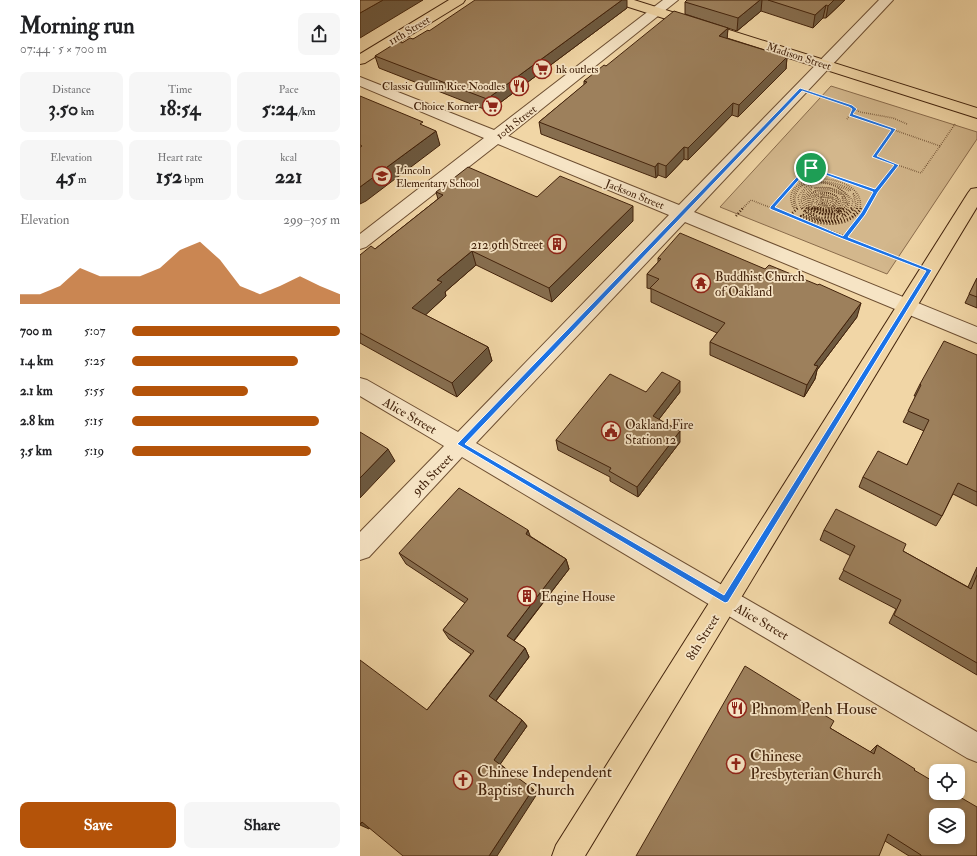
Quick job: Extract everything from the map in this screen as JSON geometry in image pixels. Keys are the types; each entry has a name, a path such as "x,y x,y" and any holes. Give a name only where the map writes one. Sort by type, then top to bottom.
{"main road":[{"name":"11th Street","path":"360,60 458,0"},
{"name":"Madison Street","path":"621,0 971,111"},
{"name":"8th Street","path":"567,856 977,193"}],"street":[{"name":"10th Street","path":"360,243 671,0"},
{"name":"9th Street","path":"360,549 683,214 886,0"},
{"name":"Jackson Street","path":"360,81 977,335"},
{"name":"Alice Street","path":"360,386 977,748"}],"path":[{"path":"802,89 850,106 860,112 893,118 907,124"},
{"path":"847,119 855,109"},
{"path":"894,130 874,157 922,173 940,146 971,111"},
{"path":"850,115 940,146"},
{"path":"772,208 804,172 814,165"},
{"path":"844,238 864,214 876,191 897,165"},
{"path":"811,168 876,191"},
{"path":"790,215 798,209 795,197 799,190 806,185 817,182 828,182 840,185 849,191 851,190 842,184 830,181 817,180 806,183 794,192 792,199 795,208 793,208 790,198 793,190 801,183 813,179 834,180 846,184 856,192 861,201 861,205 860,210 854,218 842,223 820,223 801,216 803,215 821,222 840,221 855,213 858,206 857,197 853,193 856,205 849,216 832,221 819,220 803,212 799,204 798,197 805,188 814,184 825,184 836,186 846,191 852,197 853,205 850,211 843,216 834,210 829,211 819,210 813,206 826,210 833,209 828,204 822,203 820,197 820,202 828,206 818,204 830,208 823,208 817,205 813,201 816,195 819,196 816,198 817,203 819,197 825,195 832,198 822,197 829,198 831,204 833,199 834,202 832,204 834,206 836,202 833,197 820,194 828,193 836,196 828,192 817,193 812,197 812,201 814,204 812,205 810,199 816,192 812,192 808,201 812,207 822,212 834,212 822,213 809,208 821,214 836,214 826,215 816,213 809,209 804,204 803,198 806,192 812,189 805,198 807,206 809,206 807,198 812,192 822,189 833,190 840,195 825,190 816,191 829,191 837,195 841,201 840,205 836,209 838,210 843,203 842,196 845,203 839,211 841,211 846,204 844,195 830,188 814,188 826,187 834,188 842,192 847,198 848,204 845,209 839,213 834,208 839,204 838,198 836,198 837,202 834,206 828,202"},
{"path":"805,211 820,218 838,218 837,216 826,217 816,215 807,210 802,204 801,197 807,189 815,186 826,185 840,189 849,198 851,204 850,207 842,214"},
{"path":"740,212 751,200 844,238 929,270"}],"shaded area":[{"path":"831,86 977,132 977,139 887,274 720,207"}],"building":[{"path":"360,0 383,0 360,13"},
{"path":"475,0 622,0 487,99 375,56 399,41 402,43 410,38 413,39 428,30 429,31"},
{"path":"687,0 760,0 738,18 685,2"},
{"path":"768,0 834,0 815,15"},
{"path":"674,11 728,28 719,36 787,57 739,105 733,103 688,148 684,147 666,166 658,163 655,167 539,122 587,82 584,81 604,65 606,66"},
{"name":"Lincoln Elementary School","path":"360,96 423,122 420,124 436,131 360,187 360,147 362,146 360,145"},
{"path":"468,167 537,197 560,176 633,206 549,288 472,251 437,280 442,282 412,308 488,347 452,383 360,333 360,255 371,246 375,249 443,195 436,192"},
{"path":"680,233 765,269 769,265 818,285 819,284 861,303 814,365 818,366 807,385 710,342 725,323 650,288 659,279 647,274 661,259 658,258"},
{"path":"977,278 977,297 969,294"},
{"path":"944,341 977,355 977,492 958,483 942,516 863,477 878,451 907,465 929,420 908,411 921,385 920,384"},
{"path":"662,372 680,381 653,416 680,431 637,487 609,471 611,468 556,440 610,374 646,392"},
{"path":"360,432 388,449 360,478"},
{"path":"459,488 528,530 526,534 566,559 507,636 525,648 489,696 522,720 494,760 533,789 489,856 403,856 362,822 360,824 360,660 427,710 474,651 443,630 468,599 399,553"},
{"path":"836,509 906,544 903,551 971,589 977,575 977,663 894,615 901,600 843,570 855,546 824,530"},
{"path":"745,666 834,721 830,728 874,754 877,745 929,779 929,800 965,800 977,807 977,856 921,856 888,834 879,856 636,856"}],"place":[{"name":"hk outlets","path":"542,69"},
{"name":"Classic Gullin Rice Noodles","path":"519,86"},
{"name":"Choice Korner","path":"492,106"},
{"name":"Lincoln Elementary School","path":"382,176"},
{"name":"212 9th Street","path":"557,244"},
{"name":"Buddhist Church of Oakland","path":"701,283"},
{"name":"Oakland Fire Station 12","path":"611,431"},
{"name":"Engine House","path":"527,596"},
{"name":"Phnom Penh House","path":"737,708"},
{"name":"Chinese Presbyterian Church","path":"736,764"},
{"name":"Chinese Independent Baptist Church","path":"463,780"}],"route":[{"path":"811,168 804,172 772,208 844,238 864,214 876,191 897,165 874,157 894,130 850,115 855,109 850,106 802,89 667,231 460,444 725,600 929,270 844,238 864,214 876,191 811,168"}]}
